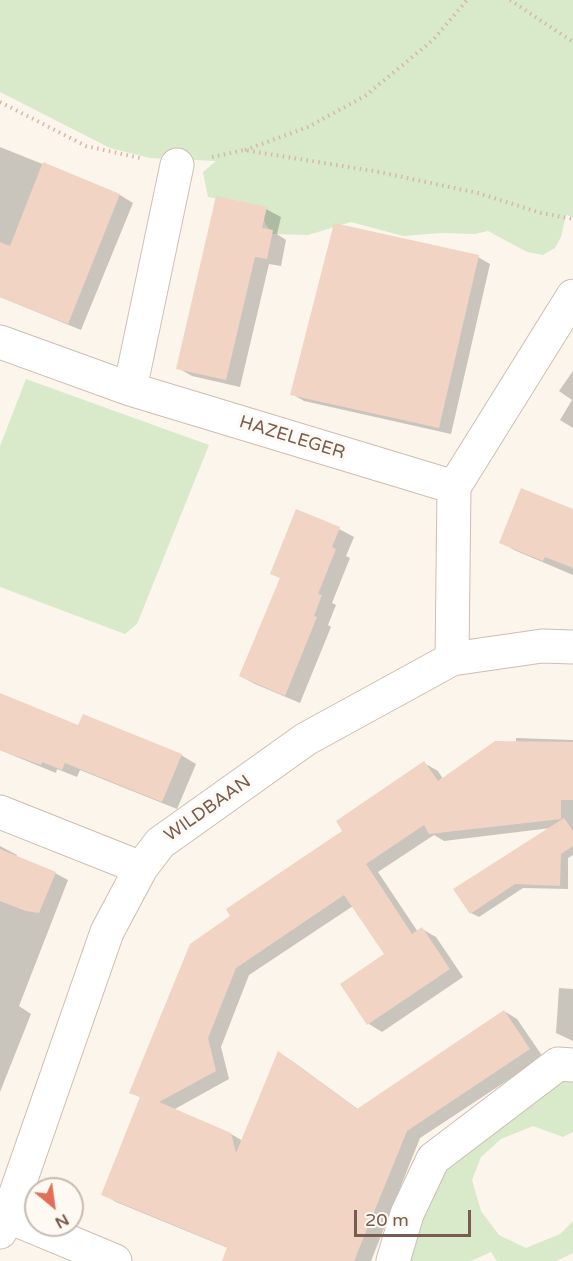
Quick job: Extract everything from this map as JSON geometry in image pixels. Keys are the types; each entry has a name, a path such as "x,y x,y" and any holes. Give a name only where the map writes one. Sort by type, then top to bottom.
{"street":[{"path":"130,389 177,165"},
{"path":"452,659 454,487 573,296"},
{"name":"HAZELEGER","path":"0,342 130,389 454,487"},
{"name":"WILDBAAN","path":"3,1221 107,932 141,868 160,843 306,740 452,659 542,646 573,647"},
{"path":"0,812 141,868"},
{"path":"393,1261 407,1214 433,1159 558,1064 573,1065"},
{"path":"3,1221 115,1261"}],"path":[{"path":"0,102 86,146 177,165 244,150 308,127 365,96 433,40 467,0"},
{"path":"510,0 573,42"},
{"path":"244,150 379,172 478,193 541,213 573,219"}],"green space":[{"path":"0,0 573,0 573,217 566,215 561,237 555,248 543,255 527,252 488,231 475,234 442,233 403,236 351,222 308,235 273,234 266,225 259,206 208,197 203,172 216,161 150,158 110,148 0,92"},
{"path":"26,379 209,445 137,624 125,634 0,587 0,446"},
{"path":"573,1074 573,1132 563,1137 533,1126 501,1139 481,1157 472,1180 481,1211 499,1235 526,1248 560,1234 573,1221 573,1253 556,1261 497,1261 491,1252 471,1261 398,1261 436,1163"}],"building":[{"path":"43,162 120,194 68,324 0,297 0,242 10,246"},
{"path":"216,196 267,207 262,228 273,230 267,259 255,257 226,380 176,369"},
{"path":"334,223 479,255 439,428 290,395"},
{"path":"521,488 573,509 573,568 545,557 543,561 499,543"},
{"path":"296,509 340,527 332,547 336,549 318,594 322,595 314,616 317,617 285,696 239,676 280,578 270,574"},
{"path":"0,693 78,725 83,714 182,754 162,802 65,763 62,770 0,750"},
{"path":"495,741 573,742 573,800 561,800 561,819 429,834 424,825 366,864 412,934 422,927 450,969 367,1025 340,984 384,954 344,895 236,968 208,1038 216,1071 159,1102 231,1133 236,1153 278,1051 357,1109 504,1010 530,1049 407,1131 354,1261 222,1261 227,1247 101,1195 140,1097 129,1093 190,944 230,916 226,909 342,831 336,821 424,761 438,781"},
{"path":"564,818 573,831 573,846 561,854 560,886 515,884 470,914 453,889"},
{"path":"0,849 56,872 39,913 26,911 0,901"}]}
